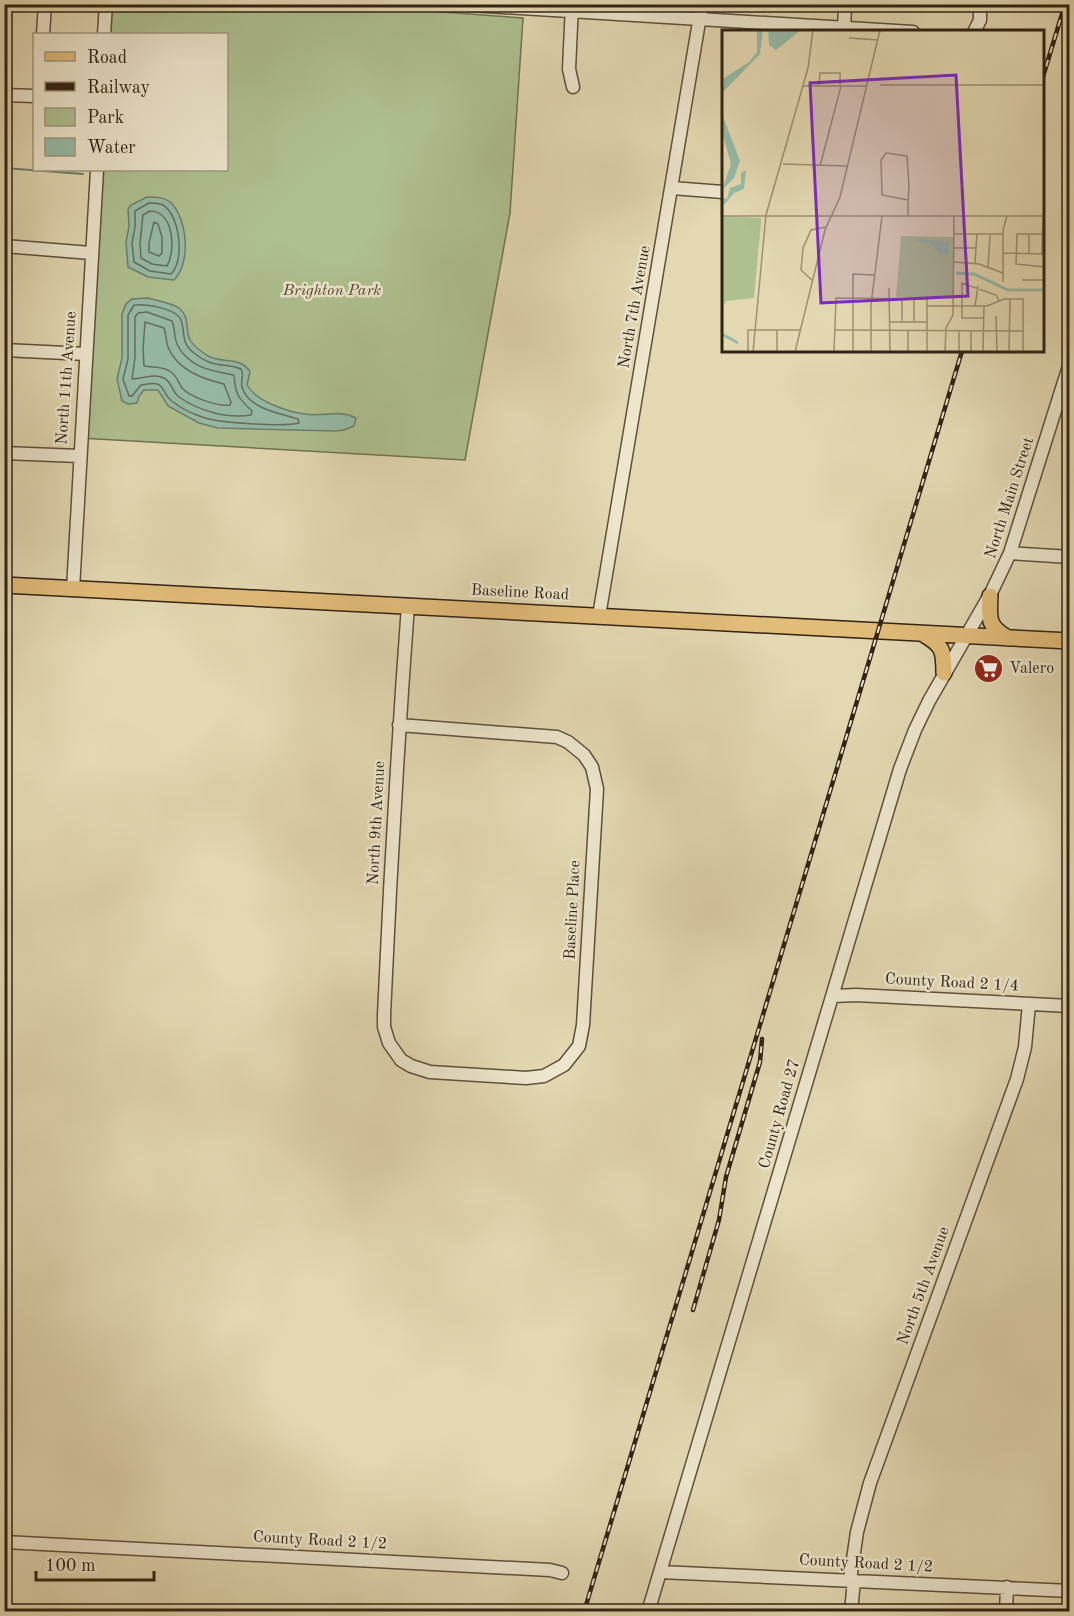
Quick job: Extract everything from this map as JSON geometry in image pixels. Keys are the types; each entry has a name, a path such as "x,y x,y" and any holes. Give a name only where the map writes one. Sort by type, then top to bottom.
{"main road":[{"name":"Baseline Road","path":"4,585 1070,641"},
{"path":"990,596 989,617 996,632 1008,638"},
{"path":"920,633 940,646 944,655 944,673"}],"street":[{"path":"43,33 45,4"},
{"path":"104,33 106,4"},
{"path":"454,4 572,8 844,30 845,4"},
{"name":"North 7th Avenue","path":"599,616 702,4"},
{"path":"975,30 980,20 980,4"},
{"path":"572,8 569,69 573,87"},
{"path":"4,95 33,96"},
{"name":"North 11th Avenue","path":"73,589 97,171"},
{"path":"672,188 722,192"},
{"path":"4,246 91,253"},
{"path":"4,350 86,354"},
{"name":"North Main Street","path":"965,635 990,596 1010,554 1070,363"},
{"path":"4,453 79,456"},
{"path":"1010,554 1070,557"},
{"name":"North 9th Avenue","path":"389,1043 384,1027 384,1015 393,815 408,605"},
{"name":"County Road 27","path":"648,1611 900,769 915,730 965,635"},
{"name":"Baseline Place","path":"389,1043 401,1060 411,1066 422,1071 439,1073 526,1078 544,1076 564,1065 573,1056 579,1046 583,1025 597,789 592,767 584,755 568,742 557,737 399,725"},
{"name":"County Road 2 1/4","path":"833,996 856,995 1070,1006"},
{"name":"North 5th Avenue","path":"851,1611 857,1532 870,1483 1017,1079 1025,1047 1029,1004"},
{"name":"County Road 2 1/2","path":"4,1542 550,1570 562,1573"},
{"name":"County Road 2 1/2","path":"660,1572 1070,1591"},
{"path":"1006,1611 1007,1587"}],"green space":[{"name":"Brighton Park","path":"334,4 523,18 510,213 465,460 80,438 97,171 228,171 228,33 104,33 106,5"}],"water":[{"path":"147,197 168,200 181,219 184,229 185,253 179,273 174,280 148,277 128,267 126,242 129,226 128,209"},
{"path":"148,298 177,307 183,312 190,340 203,353 214,358 237,362 246,367 250,372 247,385 251,391 265,401 298,413 350,415 356,418 354,426 335,431 218,428 199,423 168,406 158,390 144,390 137,403 128,404 122,401 117,379 122,358 122,314 126,304 132,299"}],"waterway":[{"path":"4,168 33,170"},
{"path":"44,171 83,174"}],"railway":[{"path":"1044,73 1065,4"},
{"path":"584,1612 962,352"},
{"path":"693,1310 719,1220 726,1177 760,1062 762,1039"}],"place":[{"name":"Valero","path":"988,669"}]}
